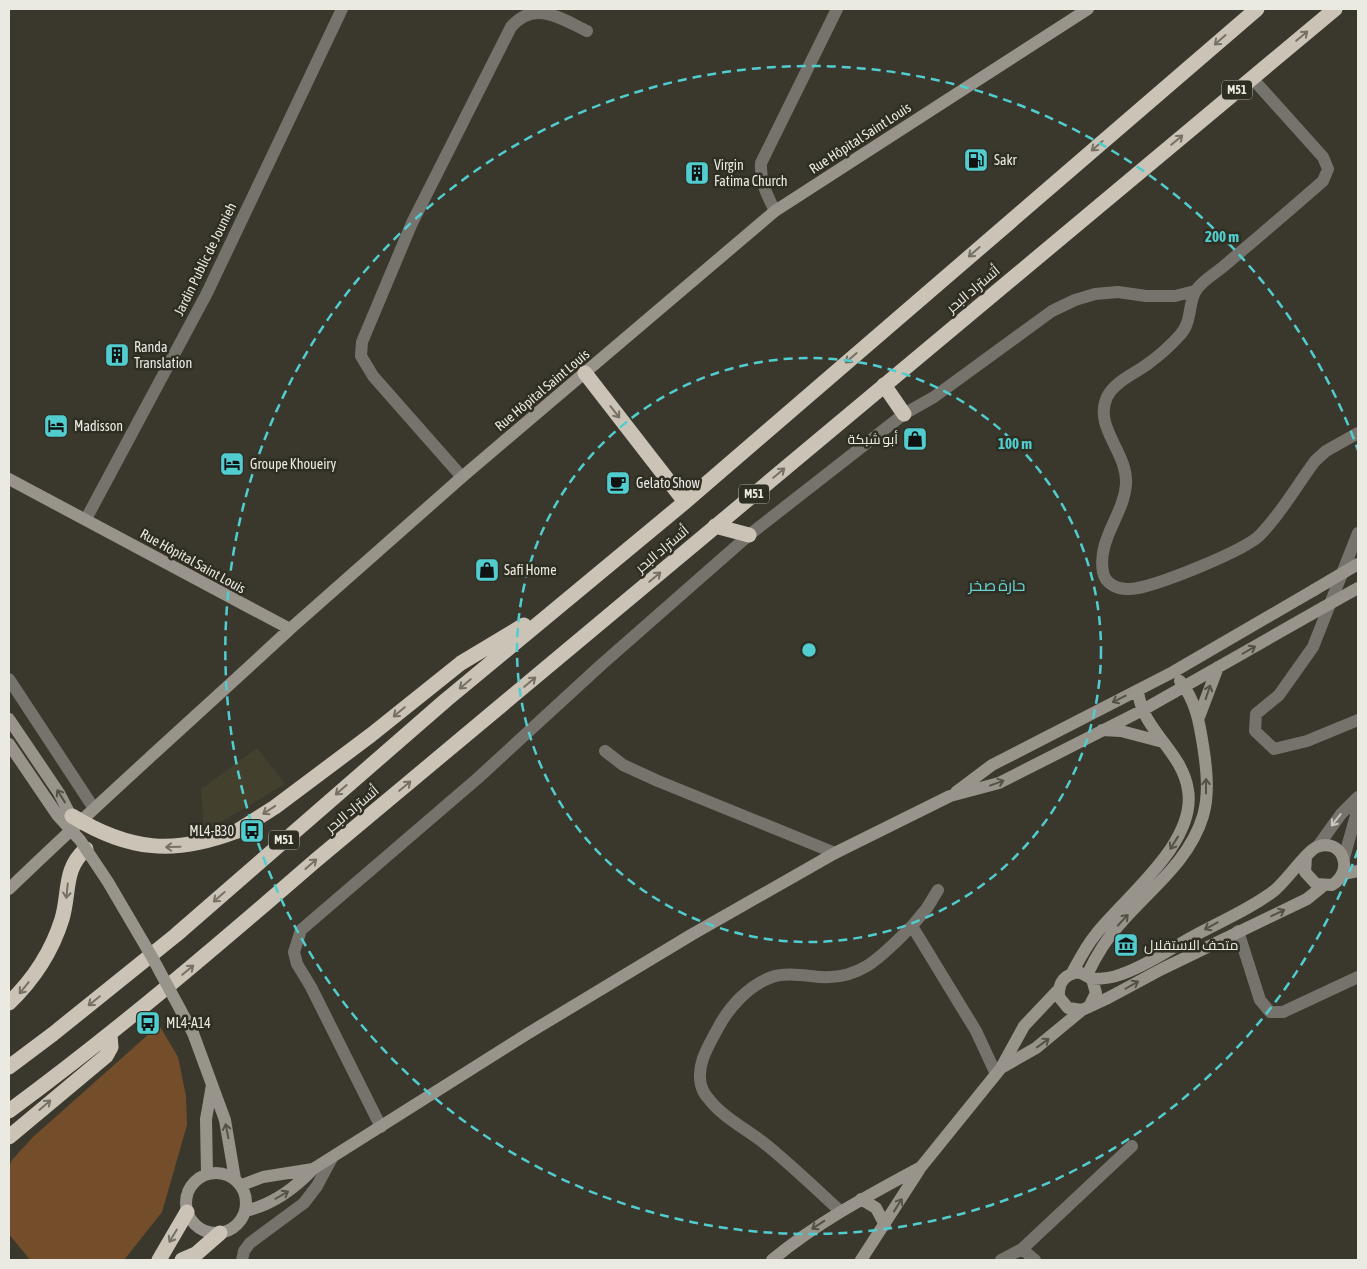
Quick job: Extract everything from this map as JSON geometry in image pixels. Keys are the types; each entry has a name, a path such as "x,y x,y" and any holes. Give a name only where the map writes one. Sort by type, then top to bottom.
{"highway":[{"name":"أتستراد البحر","path":"9,1067 176,935 318,810 555,608 685,502 1258,9"},
{"name":"أتستراد البحر","path":"9,1112 110,1035 715,526 1335,9"},
{"path":"585,373 685,502"},
{"path":"884,385 904,414"},
{"path":"715,526 749,535"},
{"path":"72,816 105,835 123,842 152,847 181,847 210,842 237,831 275,807 371,735 460,663 555,608"},
{"path":"9,1003 37,971 47,955 62,919 72,864 83,844"},
{"path":"9,1137 106,1056 111,1047 110,1035"},
{"path":"159,1260 187,1212"},
{"path":"182,1260 196,1254 220,1233"}],"street":[{"name":"Jardin Public de Jounieh","path":"86,519 207,293 342,9"},
{"path":"775,211 763,188 760,174 761,163 837,9"},
{"name":"Rue Hôpital Saint Louis","path":"9,479 290,630 462,478 775,211 1088,9"},
{"path":"462,478 373,376 361,356 362,342 412,223 511,27 520,16 529,12 542,11 587,31"},
{"path":"381,1127 311,987 297,964 294,952 301,930 471,784 601,665 749,535 904,414 934,397 1052,311 1076,300 1095,294 1118,292 1146,296 1175,296 1195,291 1323,181 1328,169 1323,157 1252,78"},
{"path":"1195,291 1189,319 1182,333 1150,363 1116,386 1103,408 1103,420 1118,450 1125,470 1126,485 1106,538 1103,573 1108,583 1118,588 1129,589 1147,585 1238,551 1260,536 1315,461 1326,451 1358,433"},
{"path":"1358,532 1313,647 1279,695 1256,714 1255,731 1274,749 1306,740 1358,720"},
{"path":"245,1211 268,1203 298,1186 313,1169 552,1019 836,853 950,796 992,765 1173,672 1358,564"},
{"path":"950,796 999,783 1100,730 1141,711 1358,588"},
{"path":"9,889 93,807 185,727 290,630"},
{"path":"1199,717 1218,667"},
{"path":"1086,1008 1096,994 1089,977 1108,938 1183,858 1195,838 1203,815 1207,792 1199,717 1185,686 1173,672"},
{"path":"9,679 93,807"},
{"path":"861,1260 921,1167 999,1071 1024,1026 1058,990 1065,977 1072,973 1095,935 1165,856 1183,826 1189,792 1180,765 1141,711 1138,690"},
{"path":"9,719 59,793 72,816 83,844"},
{"path":"1100,730 1121,731 1164,743"},
{"path":"9,744 58,816 83,844 144,942 193,1033 225,1120 238,1182 245,1195 245,1211 238,1224 220,1233 210,1233 200,1229 192,1222 185,1202 187,1193 192,1184 207,1174 226,1174 238,1182 313,1169"},
{"path":"605,752 623,765 658,781 836,853"},
{"path":"1072,973 1089,977 1124,974 1259,900 1285,882 1318,846 1337,819 1358,797"},
{"path":"1306,857 1305,872 1316,884 1332,885 1343,874 1344,858 1358,808"},
{"path":"1318,846 1333,847 1344,858"},
{"path":"1343,874 1358,871"},
{"path":"999,1071 1036,1048 1086,1008 1238,931 1307,899 1324,886"},
{"path":"840,1211 764,1143 708,1098 701,1085 700,1073 703,1058 720,1025 738,1000 755,984 774,976 832,978 853,975 882,955 912,926 927,908 938,890"},
{"path":"912,926 999,1071"},
{"path":"1238,931 1260,1000 1270,1012 1283,1012 1358,977"},
{"path":"1058,990 1059,997 1068,1008 1086,1008"},
{"path":"207,1174 206,1119 212,1085"},
{"path":"1001,1260 1022,1249 1132,1146"},
{"path":"242,1260 244,1251 250,1243 304,1203 317,1186 332,1158"},
{"path":"772,1260 802,1236 840,1211 921,1167"},
{"path":"861,1199 876,1208 885,1225"},
{"path":"1022,1249 1035,1260"}],"shaded area":[{"path":"257,748 285,784 204,832 201,789"},
{"path":"159,1025 178,1057 186,1096 187,1125 162,1212 124,1260 30,1260 9,1234 9,1167 12,1160 33,1137"}],"place":[{"name":"Sakr","path":"976,160"},
{"name":"Virgin Fatima Church","path":"697,173"},
{"name":"Randa Translation","path":"117,355"},
{"name":"Madisson","path":"56,426"},
{"name":"أبو شبكة","path":"915,439"},
{"name":"Groupe Khoueiry","path":"232,464"},
{"name":"Gelato Show","path":"618,483"},
{"name":"Safi Home","path":"487,570"},
{"name":"ML4-B30","path":"252,831"},
{"name":"متحف الاستقلال","path":"1126,945"},
{"name":"ML4-A14","path":"148,1023"}],"district":[{"name":"حارة صخر","path":"997,585"}]}
